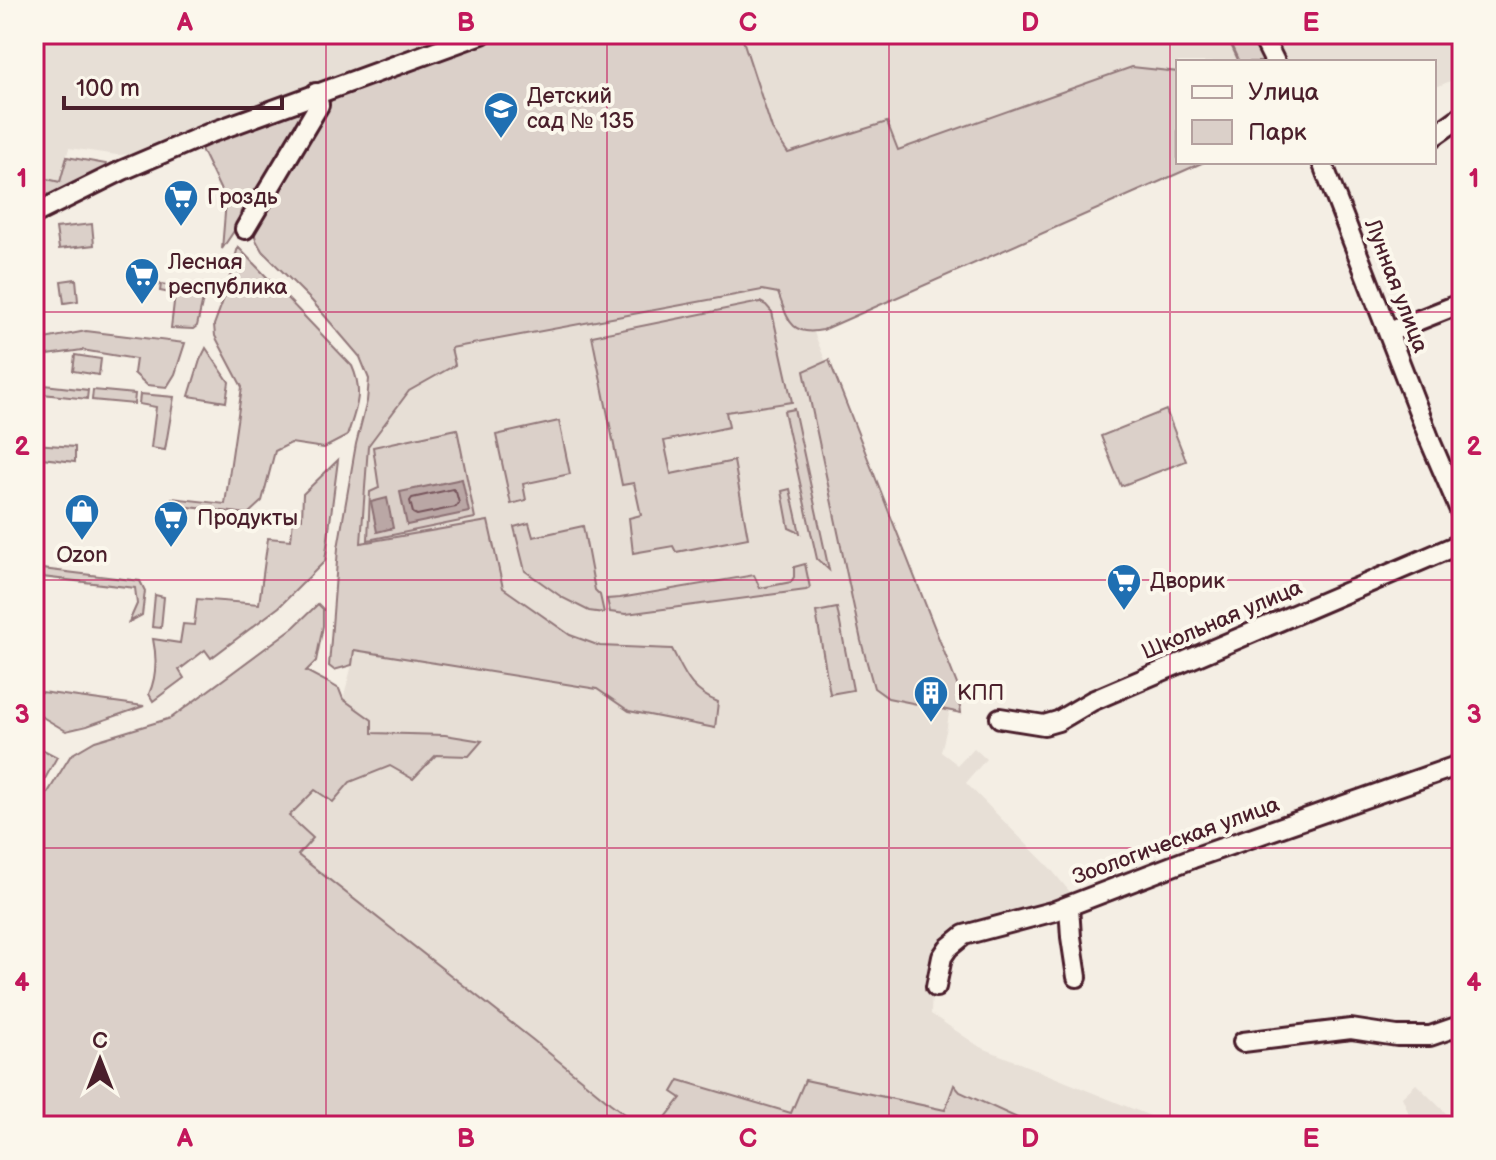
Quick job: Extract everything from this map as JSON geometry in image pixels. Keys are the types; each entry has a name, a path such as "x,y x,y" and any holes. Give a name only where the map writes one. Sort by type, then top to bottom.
{"street":[{"path":"34,214 210,133 482,34"},
{"path":"1261,34 1274,60"},
{"path":"245,229 319,105 316,93"},
{"path":"1436,135 1462,116"},
{"name":"Лунная улица","path":"1323,164 1462,515"},
{"path":"1389,332 1462,303"},
{"name":"Школьная улица","path":"1000,718 1044,725 1058,721 1092,701 1462,543"},
{"name":"Зоологическая улица","path":"936,987 942,957 964,935 1069,906 1193,858 1462,764"},
{"path":"1069,906 1077,977"},
{"path":"1243,1042 1351,1029 1397,1036 1430,1036 1462,1025"}],"shaded area":[{"path":"34,34 460,34 134,154 117,155 69,148 60,182 34,176"},
{"path":"741,34 1254,34 1266,60 1176,60 1176,133 799,214"},
{"path":"1272,34 1462,34 1462,76 1436,87 1436,60 1285,60"},
{"path":"769,258 813,330 954,681 941,752 958,765 974,748 986,759 966,783 1070,892 1055,903 963,931 932,990 931,1014 980,1047 1175,1126 1035,1126 960,1092 954,1085 945,1110 805,1080 791,1113 679,1080 681,1098 659,1126 641,1126 297,855 289,817 315,790 333,802 350,782 390,766 413,779 436,755 469,756 445,735 372,733 372,720 343,699 354,650 365,446 437,354 448,344"},
{"path":"1416,1084 1450,1117 1457,1113 1462,1116 1462,1126 1414,1126 1402,1097"}],"green space":[{"path":"505,34 741,34 772,129 788,153 887,122 898,150 1132,67 1176,72 1176,164 1199,164 823,330 803,331 797,328 788,318 778,293 762,290 451,348 455,365 409,391 368,446 361,543 488,521 503,588 570,635 600,646 672,649 695,687 718,702 715,728 629,711 597,689 354,650 352,665 334,670 329,666 338,548 369,379 360,357 312,301 262,251 254,231 332,99 340,91"},
{"path":"1226,34 1254,34 1266,60 1238,60"},
{"path":"301,107 304,112 289,140 241,211 236,228 222,249 226,201 199,145"},
{"path":"67,157 106,164 107,171 34,207 34,176 60,182"},
{"path":"92,224 94,245 59,249 56,228"},
{"path":"238,247 352,366 358,385 356,409 347,436 324,448 291,443 275,451 262,501 248,514 172,505 172,498 225,504 242,387 215,336 214,325"},
{"path":"76,279 78,301 64,303 61,281"},
{"path":"161,284 200,291 204,295 197,326 193,329 171,328 175,294 160,291"},
{"path":"760,302 772,312 792,402 726,412 729,427 664,441 671,474 734,461 748,538 676,552 673,546 633,553 629,518 641,515 634,483 622,485 592,336"},
{"path":"86,331 185,343 175,374 167,387 147,385 134,373 136,359 82,350 34,357 34,341"},
{"path":"206,348 229,382 226,402 189,396"},
{"path":"75,355 101,359 99,375 73,371"},
{"path":"829,360 958,687 961,713 888,698 874,688 861,641 804,371"},
{"path":"44,385 88,390 87,399 43,394"},
{"path":"93,390 135,394 134,404 92,400"},
{"path":"140,394 174,397 165,450 151,448 156,407 139,404"},
{"path":"794,409 829,570 817,559 784,411"},
{"path":"1166,410 1186,461 1121,486 1101,436"},
{"path":"559,421 570,474 523,484 526,500 511,504 496,435"},
{"path":"457,429 475,518 368,540 370,492 379,488 373,447"},
{"path":"34,444 75,447 75,462 34,457"},
{"path":"338,460 325,561 279,607 211,658 205,650 179,670 184,678 153,701 149,694 156,667 153,639 180,643 183,624 194,625 197,599 259,604 268,538 291,540 293,519 302,519 303,494"},
{"path":"790,489 800,533 789,528 782,491"},
{"path":"529,523 533,537 583,526 595,590 600,595 604,613 589,611 563,598 525,571 514,527"},
{"path":"805,564 810,588 806,590 626,614 610,612 607,599 754,575 760,588 791,582 794,567"},
{"path":"34,568 140,581 145,591 142,615 129,622 137,604 135,588 34,576"},
{"path":"155,595 164,597 161,628 152,627"},
{"path":"318,604 323,609 323,626 316,661 306,671 339,689 343,699 372,720 372,733 445,735 482,741 469,756 436,755 413,779 390,766 350,782 333,802 315,790 289,816 313,838 298,855 641,1126 34,1126 34,815 71,755 95,741 171,718 294,627"},
{"path":"837,608 853,690 830,694 816,612"},
{"path":"34,691 144,706 66,731 34,712"},
{"path":"34,745 57,757 36,795 41,765 34,764"},
{"path":"679,1080 791,1113 805,1080 945,1110 954,1085 960,1092 1035,1126 659,1126 681,1098 672,1092"}],"water":[{"path":"462,479 469,512 407,525 400,492"},
{"path":"387,498 393,528 377,532 371,502"}],"place":[{"name":"Детский сад № 135","path":"501,140"},
{"name":"Гроздь","path":"181,228"},
{"name":"Лесная республика","path":"142,306"},
{"name":"Ozon","path":"82,542"},
{"name":"Продукты","path":"171,549"},
{"name":"Дворик","path":"1124,612"},
{"name":"КПП","path":"931,724"}]}
